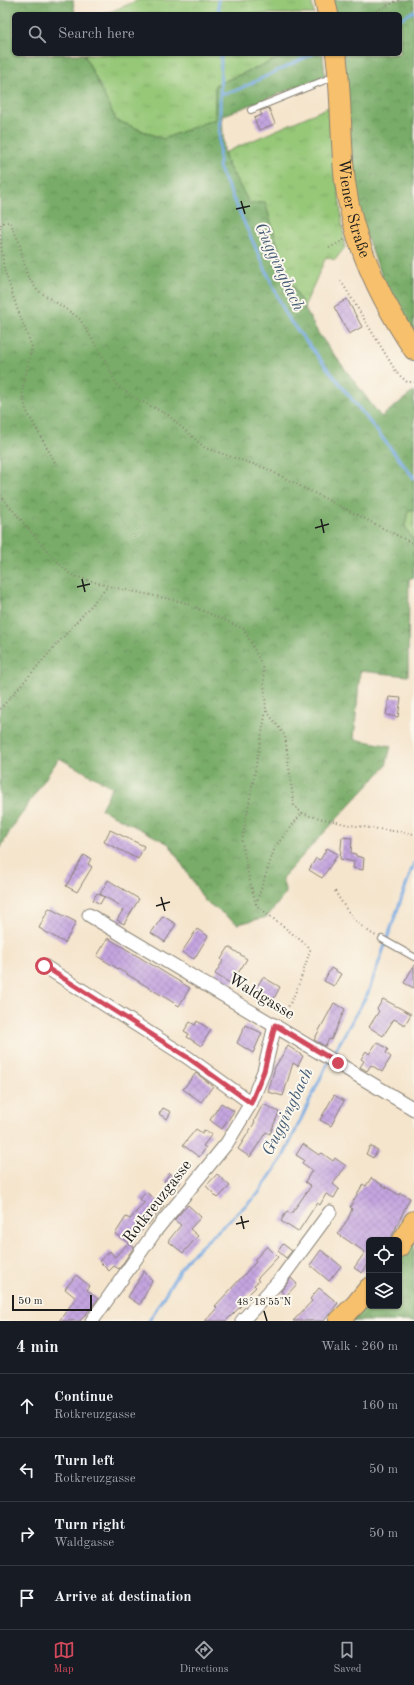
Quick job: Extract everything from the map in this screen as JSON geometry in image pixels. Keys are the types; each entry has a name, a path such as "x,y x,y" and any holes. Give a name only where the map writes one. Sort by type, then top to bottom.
{"main road":[{"path":"325,0 328,12"},
{"name":"Wiener Straße","path":"336,56 339,74 345,181 349,207 357,237 375,281 414,350"},
{"path":"402,1242 414,1221"},
{"path":"339,1321 366,1292"}],"street":[{"name":"Waldgasse","path":"89,915 414,1109"},
{"path":"44,966 187,1057 251,1103"},
{"name":"Rotkreuzgasse","path":"92,1321 156,1230 227,1143 251,1103 264,1071 275,1025"},
{"path":"242,1321 280,1280 330,1212"}],"lane":[{"path":"251,110 339,74"},
{"path":"382,939 414,957"}],"path":[{"path":"373,12 399,0"},
{"path":"0,229 1,223 10,222 19,242 27,276 38,290 79,318 105,360 117,385 133,397 168,415 205,448 265,468 414,544"},
{"path":"0,235 4,269 32,347 22,391 26,410 57,466"},
{"path":"341,281 397,373 407,382 414,382"},
{"path":"0,496 49,553 71,575 108,586 183,602 244,629 263,667 266,710 242,841 256,905 297,937 310,950 299,984 293,995 293,1002 275,1025"},
{"path":"0,709 108,586"},
{"path":"266,710 285,736 294,806 302,813 350,825 414,834"},
{"path":"256,905 275,847 302,813"},
{"path":"334,891 346,910 362,928 382,939"}],"green space":[{"path":"0,0 73,0 75,12 12,12 12,56 85,56 116,120 163,139 215,119 215,85 284,56 323,56 325,76 222,116 224,153 229,167 250,204 265,202 286,273 318,333 381,417 414,391 414,509 408,511 405,526 414,542 414,577 409,579 408,676 360,671 354,739 391,746 386,766 282,878 286,893 267,917 238,924 205,901 169,844 101,809 112,787 59,758 10,831 0,849"},
{"path":"139,0 311,0 314,12 110,12"},
{"path":"330,0 414,0 414,338 397,315 355,207 341,56 402,56 402,12 334,12"},
{"path":"85,56 284,56 215,85 215,119 163,139 116,120"},
{"path":"329,107 345,247 335,260 326,257 304,307 286,273 265,202 250,204 229,167 224,153"},
{"path":"414,509 414,542 405,526 408,511"},
{"path":"414,1238 414,1321 347,1321 366,1302 366,1309 402,1309 402,1256"}],"building":[{"path":"269,108 275,124 259,130 254,118 262,115 260,111"},
{"path":"347,299 362,327 349,334 334,307"},
{"path":"389,697 401,698 398,717 386,715"},
{"path":"110,830 144,846 138,859 104,842"},
{"path":"342,837 352,838 351,853 364,858 363,870 353,868 354,862 340,859"},
{"path":"327,848 338,854 322,878 309,870 316,858 320,860"},
{"path":"84,855 91,859 88,864 92,867 77,892 66,886"},
{"path":"108,880 139,899 124,924 117,920 124,908 100,894"},
{"path":"97,893 104,897 100,904 93,900"},
{"path":"49,908 76,922 65,943 39,928"},
{"path":"163,916 176,924 165,942 151,933"},
{"path":"197,929 208,936 194,959 182,952"},
{"path":"108,938 190,988 179,1006 97,956"},
{"path":"229,947 247,959 231,984 215,974 223,961 221,959"},
{"path":"414,965 414,988 404,983"},
{"path":"331,968 341,974 334,986 324,981"},
{"path":"263,977 280,987 270,1006 249,994 256,983 258,985"},
{"path":"383,999 411,1014 405,1025 394,1019 383,1036 369,1027 379,1011 377,1009"},
{"path":"334,1003 345,1009 331,1040 329,1039 325,1046 314,1040"},
{"path":"197,1021 211,1030 201,1046 187,1037 189,1034 184,1031 190,1022 195,1025"},
{"path":"245,1025 262,1033 253,1053 237,1043"},
{"path":"377,1042 388,1049 386,1053 391,1057 382,1072 371,1065 367,1071 360,1067 364,1061 361,1059 366,1051 369,1054"},
{"path":"288,1046 303,1056 298,1066 293,1063 283,1096 268,1092 275,1067"},
{"path":"196,1073 213,1086 201,1102 183,1089"},
{"path":"334,1095 344,1101 331,1126 320,1120"},
{"path":"221,1103 234,1111 222,1129 210,1120"},
{"path":"263,1104 279,1112 270,1134 266,1132 250,1157 238,1149 255,1122 254,1121"},
{"path":"163,1108 171,1112 167,1119 159,1114"},
{"path":"196,1129 202,1133 204,1130 212,1134 203,1146 206,1148 199,1157 183,1145"},
{"path":"303,1144 319,1155 322,1153 333,1161 335,1158 346,1166 333,1184 339,1189 334,1198 326,1194 320,1205 317,1203 298,1232 281,1221 287,1211 291,1214 311,1186 305,1182 312,1170 302,1163 304,1160 296,1155"},
{"path":"370,1146 378,1150 373,1158 366,1154"},
{"path":"170,1173 181,1182 175,1190 164,1181"},
{"path":"217,1174 230,1186 218,1198 206,1186"},
{"path":"371,1178 399,1195 400,1193 410,1198 391,1237 366,1237 366,1267 362,1273 354,1268 365,1252 338,1234 348,1219 352,1209 350,1207 363,1184 366,1186"},
{"path":"146,1192 164,1206 148,1225 147,1224 131,1245 115,1234 126,1217 130,1219 144,1203 140,1199"},
{"path":"188,1205 201,1217 190,1229 198,1236 183,1253 168,1241 181,1225 174,1220"},
{"path":"128,1243 134,1247 119,1269 114,1266 109,1271 99,1261 110,1251 115,1257"},
{"path":"283,1244 292,1251 286,1258 278,1251"},
{"path":"267,1246 278,1257 257,1279 259,1281 254,1285 256,1287 241,1302 243,1304 226,1321 205,1321 217,1308 215,1306 256,1262 254,1260"},
{"path":"321,1250 341,1266 329,1281 310,1265"},
{"path":"144,1271 152,1281 140,1305 128,1297"},
{"path":"76,1275 90,1286 87,1290 98,1299 80,1321 59,1321 76,1298 65,1289"},
{"path":"291,1278 297,1284 286,1296 281,1291"},
{"path":"319,1288 338,1303 324,1321 293,1321 312,1301 310,1299"}],"waterway":[{"name":"Guggingbach","path":"218,0 219,12"},
{"path":"402,18 414,11"},
{"name":"Guggingbach","path":"221,56 219,167 287,317 414,478"},
{"path":"220,94 235,91 309,56"},
{"name":"Guggingbach","path":"332,1056 368,993 414,863"},
{"name":"Guggingbach","path":"149,1321 185,1261 258,1194 283,1157 328,1062"}],"route":[{"path":"44,966 78,986 187,1057 251,1103 264,1071 275,1025 338,1063"}]}
